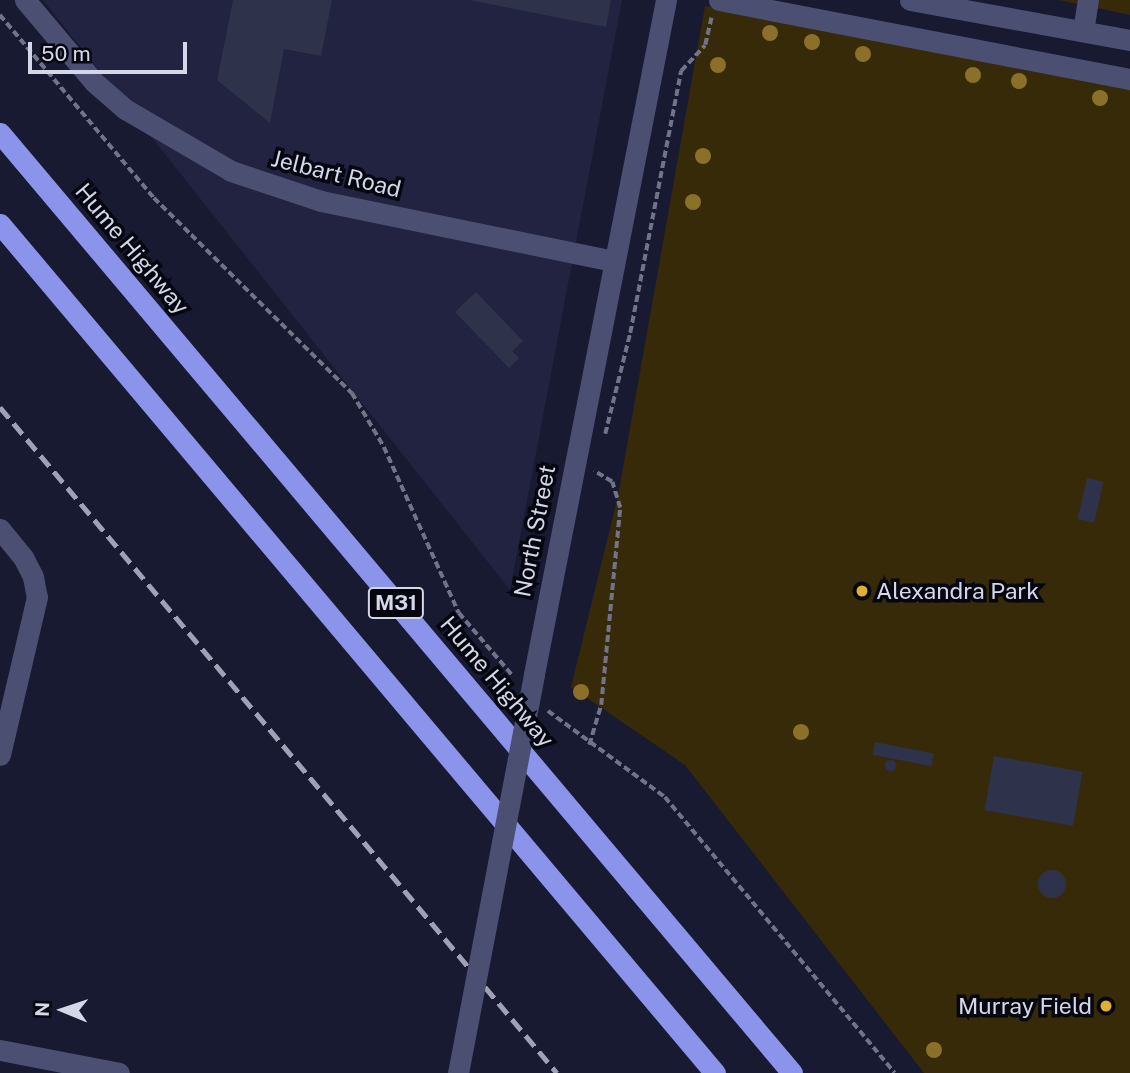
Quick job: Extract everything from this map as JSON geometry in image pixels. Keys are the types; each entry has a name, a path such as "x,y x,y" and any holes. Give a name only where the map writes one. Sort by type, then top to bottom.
{"highway":[{"name":"Hume Highway","path":"2,140 792,1073"},
{"name":"M31","path":"0,224 715,1073"}],"street":[{"name":"Jelbart Road","path":"25,0 94,82 125,109 231,172 321,201 614,261"},
{"name":"North Street","path":"457,1073 524,676 574,465 666,0"},
{"path":"910,0 1130,40"},
{"path":"1083,31 1088,0"},
{"path":"715,8 1130,79"},
{"path":"0,529 23,557 33,577 37,597 0,755"},
{"path":"0,1050 119,1073"}],"path":[{"path":"603,439 629,333 681,71 705,45 715,8"},
{"path":"0,15 154,198 352,393 384,447 459,612 524,676"},
{"path":"593,485 598,462"},
{"path":"574,465 596,472 612,482 620,508 601,705 589,745"},
{"path":"541,704 589,745 631,769 665,797 895,1073"}],"shaded area":[{"path":"43,0 622,0 510,590"},
{"path":"1059,0 1130,0 1130,15"},
{"name":"Alexandra Park","path":"705,6 1130,89 1130,1073 924,1073 685,765 571,687 618,496"}],"building":[{"path":"233,0 332,0 321,56 284,49 270,123 217,80"},
{"path":"469,0 611,0 606,27"},
{"path":"476,292 523,341 512,351 519,358 509,368 455,312"},
{"path":"1087,478 1104,482 1094,523 1078,519"},
{"path":"875,742 934,753 931,766 873,755"},
{"path":"994,756 1083,772 1073,826 984,810"},
{"path":"890,759 896,765 890,771 884,765"},
{"path":"1052,870 1062,874 1066,884 1062,894 1052,898 1042,894 1038,884 1042,874"}],"railway":[{"path":"0,407 557,1073"}],"place":[{"name":"Alexandra Park","path":"862,591"},
{"name":"Murray Field","path":"1106,1006"}]}
